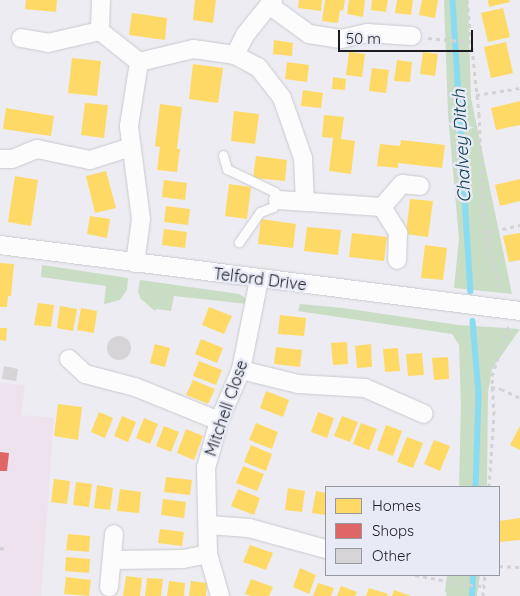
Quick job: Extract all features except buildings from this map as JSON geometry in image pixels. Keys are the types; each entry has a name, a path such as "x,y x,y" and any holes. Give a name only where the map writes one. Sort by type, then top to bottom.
{"street":[{"path":"100,31 101,0"},
{"path":"235,55 244,35 271,3 308,34 340,38 367,33 412,36"},
{"path":"21,38 48,43 100,31"},
{"path":"100,31 139,62"},
{"path":"139,62 193,49 235,55 258,67 282,98 304,158 305,202"},
{"path":"135,263 141,220 129,126 139,62"},
{"path":"0,159 12,159 37,149 90,160 132,147"},
{"path":"382,207 402,184 420,186"},
{"path":"278,200 382,207"},
{"path":"382,207 398,234 397,260"},
{"name":"Telford Drive","path":"0,245 259,280 515,311"},
{"name":"Mitchell Close","path":"220,596 208,554 209,525 206,468 219,421 241,370 259,280"},
{"path":"69,359 85,374 135,386 219,421"},
{"path":"241,370 298,384 365,388 424,414"},
{"path":"209,525 249,528 325,549"},
{"path":"109,587 114,534"},
{"path":"112,560 183,559 208,554"}],"lane":[{"path":"223,156 227,169 275,192 278,200 274,207 260,212 239,242"}],"path":[{"path":"466,0 488,233 501,296 512,298 515,311 496,363 491,387 494,415 489,486"},
{"path":"443,39 470,42"},
{"path":"476,96 520,88"},
{"path":"488,233 520,224"},
{"path":"491,387 520,398"},
{"path":"0,548 7,549"},
{"path":"500,566 520,567"},
{"path":"420,576 484,586"},
{"path":"482,596 485,576"}],"shaded area":[{"path":"0,383 25,385 21,415 54,418 41,596 0,596"}],"green space":[{"path":"444,0 468,0 471,98 512,294 454,288 459,239 448,114"},
{"path":"42,265 128,278 127,290 120,300 104,304 106,286 41,277"},
{"path":"140,280 239,294 244,297 248,304 174,296 171,311 156,309 155,311 141,299 138,292"},
{"path":"300,304 343,308 458,325 520,329 492,369 488,392 487,486 459,486 461,405 459,345 452,334 298,311"},
{"path":"447,576 480,576 477,596 446,596 447,593 445,592"}],"waterway":[{"name":"Chalvey Ditch","path":"453,0 471,291"},
{"name":"Chalvey Ditch","path":"473,321 479,394 476,486"},
{"name":"Chalvey Ditch","path":"472,596 473,576"}]}
